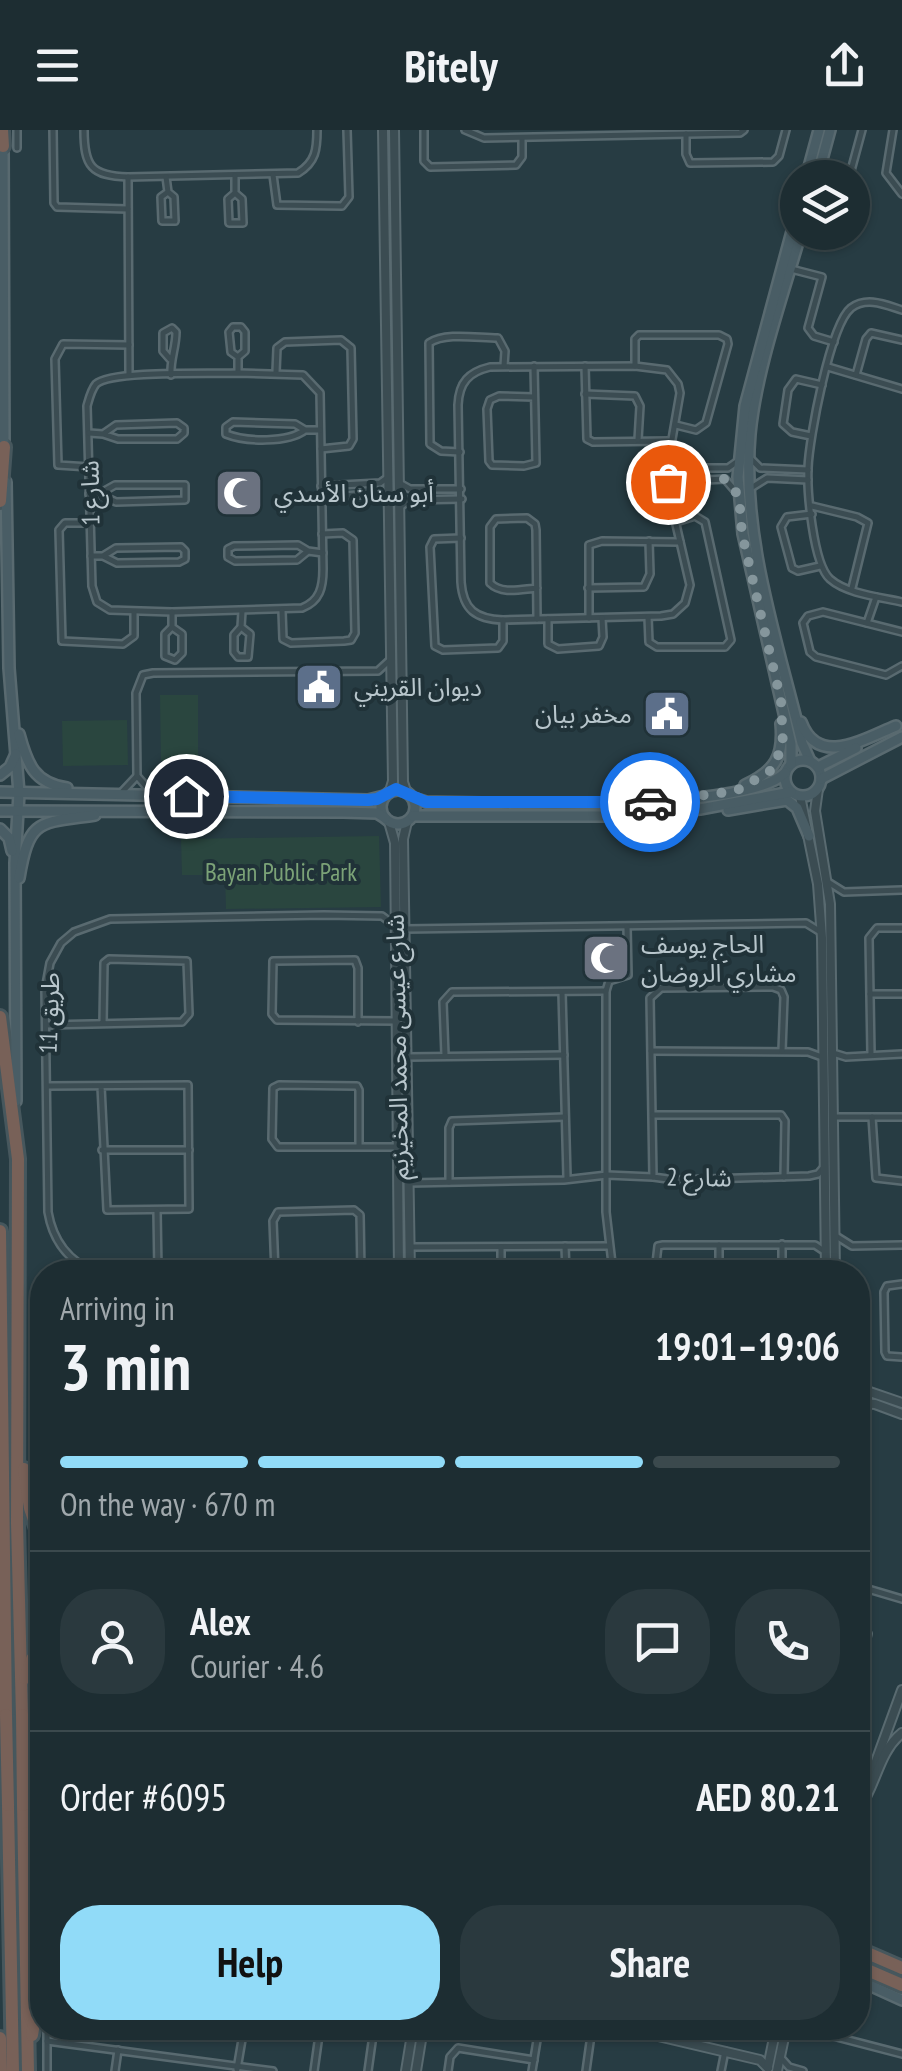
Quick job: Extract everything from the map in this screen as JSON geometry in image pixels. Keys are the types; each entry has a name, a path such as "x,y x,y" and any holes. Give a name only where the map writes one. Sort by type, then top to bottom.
{"highway":[{"path":"3,130 10,147"},
{"path":"0,501 4,448"},
{"path":"0,1017 18,1159 17,1523 13,1616 6,1664"},
{"path":"0,1231 10,1885 23,2070"},
{"path":"18,1422 30,1508"},
{"path":"17,1523 24,1821 23,2070"},
{"path":"22,1700 30,1663"},
{"path":"0,1736 30,1734"},
{"path":"0,1750 30,1748"},
{"path":"0,1764 30,1761"},
{"path":"0,1780 30,1779"},
{"path":"24,1821 30,1841"},
{"path":"10,1885 24,1990"},
{"path":"870,1953 902,1965"},
{"path":"870,1971 902,1985"},
{"path":"23,2070 30,2036"},
{"path":"0,2038 1,2071"}],"main road":[{"path":"811,160 819,130"},
{"path":"821,160 830,130"},
{"path":"10,147 4,448 18,794 18,1159"},
{"path":"745,458 787,250"},
{"path":"796,250 745,406 745,546 752,557 780,651 802,743 820,784"},
{"path":"744,493 791,744 786,783 795,794"},
{"path":"786,678 803,728 818,746 837,748 899,724"},
{"path":"736,791 764,776 776,764 783,746 781,701"},
{"path":"12,710 27,762 36,776 53,786 120,794 368,800 387,794 410,794 445,802 631,803 736,791 768,784 788,768 814,764 899,724"},
{"path":"0,809 369,812 387,820 636,816 810,795 820,784 902,737"},
{"path":"0,775 10,767 16,754"},
{"path":"2,793 99,792"},
{"path":"0,809 13,803 18,794"},
{"path":"387,794 380,807 387,820"},
{"path":"410,794 416,807 410,819"},
{"path":"700,809 726,810 787,800 798,808 810,836"},
{"path":"15,906 24,848 34,830 52,822 134,810"},
{"path":"0,830 10,840 15,863"},
{"path":"870,1985 902,2000"}],"street":[{"path":"10,147 17,130"},
{"path":"53,130 57,207 128,209"},
{"path":"84,130 84,148 93,168 104,176 128,177 298,173 317,150 316,130"},
{"path":"273,175 277,205 342,206 349,197 347,130"},
{"path":"384,130 400,483 395,506"},
{"path":"424,130 424,161 430,167 516,165 522,157 522,138"},
{"path":"465,130 484,138 522,138 538,133 686,134 744,130"},
{"path":"686,134 690,163 768,164 779,156 786,130"},
{"path":"854,160 862,130"},
{"path":"893,130 886,173 902,194"},
{"path":"384,141 390,144 394,135"},
{"path":"393,384 394,135"},
{"path":"384,157 389,152 395,156"},
{"path":"166,176 168,192 174,196 175,220 162,221 161,196 168,192"},
{"path":"235,176 235,193 242,199 243,223 229,223 228,198 235,193"},
{"path":"128,177 129,376"},
{"path":"791,269 822,277 808,328 814,336 834,342"},
{"path":"901,599 876,596 832,580 820,566 808,470 822,385 842,318 852,307 874,302 902,310"},
{"path":"238,357 230,352 229,332 233,327 241,327 244,332 245,351 238,357 238,373"},
{"path":"170,359 176,351 176,332 172,328 162,333 171,375"},
{"path":"856,375 871,333 902,340"},
{"path":"635,366 635,339 639,335 719,335 727,339 706,423 696,430 675,425"},
{"path":"460,452 441,451 430,444 428,343 444,338 498,338 505,351 504,366"},
{"path":"276,373 277,348 285,342 348,342 353,439 349,446 321,449"},
{"path":"89,467 58,464 58,349 63,344 129,345"},
{"path":"534,366 536,462 524,466 492,465 488,444 490,400 499,396 534,398"},
{"path":"585,366 587,438 593,442 670,440"},
{"path":"585,366 659,367 673,375 680,393 667,468 690,584 685,603 673,614 648,618 483,619 466,605 461,582 461,386 477,370 585,366"},
{"path":"828,366 902,389"},
{"name":"شارع 1","path":"276,373 303,375 314,383 320,393 323,552 323,583 316,600 302,608 282,610 172,612 110,610 98,602 92,586 87,406 97,383 108,377 129,376 276,373"},
{"path":"812,436 788,430 783,424 788,390 796,378 822,385"},
{"path":"585,394 635,396 640,406 638,440"},
{"path":"394,399 390,476 395,506 404,782 410,794"},
{"path":"305,430 296,437 237,438 226,434 226,427 233,422 296,424 305,430 321,430"},
{"path":"89,433 118,440 177,439 184,428 177,423 116,425 103,434"},
{"path":"667,468 728,468 745,458 760,468 808,470"},
{"path":"321,486 380,483 390,476"},
{"path":"668,482 725,479 744,493 767,478 808,480"},
{"path":"400,483 410,489 461,489"},
{"path":"88,494 100,494 116,486 185,486 185,500 116,502 100,494"},
{"path":"322,497 377,494 395,506"},
{"path":"395,506 409,500 462,499"},
{"path":"811,506 868,522 852,588"},
{"path":"812,514 787,517 781,527 792,568 798,571 820,566"},
{"path":"648,618 648,642 656,647 725,646 732,640 706,522 695,516 676,522"},
{"path":"537,588 506,590 490,584 490,527 496,519 527,518 535,524 538,619"},
{"path":"90,524 65,523 59,530 62,642 123,644 134,636 134,612"},
{"path":"282,610 281,633 291,643 351,640 356,633 354,540 343,533 322,534"},
{"path":"461,538 434,539 430,547 434,646 443,650 498,648 503,641 503,620"},
{"path":"588,588 648,585 648,542"},
{"path":"589,618 590,545 680,542"},
{"path":"91,556 104,556 117,563 179,562 185,551 180,546 116,548 104,556"},
{"path":"308,552 298,560 228,558 228,549 234,546 298,546 308,552 323,552"},
{"path":"387,794 393,781 391,660 396,594"},
{"path":"867,623 876,596"},
{"path":"241,628 250,634 248,657 238,657 234,652 234,635 241,628 242,611"},
{"path":"172,612 172,627 164,634 165,656 174,660"},
{"path":"902,632 823,612 808,616 803,624 810,652 816,657 886,675 902,666"},
{"path":"548,619 548,644 558,649 599,646 603,637 602,618"},
{"path":"172,627 182,634 182,653 174,660 174,672"},
{"path":"155,794 137,776 138,684 143,676 174,672 378,670 391,660"},
{"path":"378,670 391,682"},
{"path":"120,794 137,776"},
{"path":"820,784 815,812 830,904 832,1041"},
{"path":"795,794 810,836 820,910 824,1186 835,1260"},
{"name":"شارع عيسى محمد المخيزيم","path":"400,928 395,904 399,861 410,819"},
{"name":"شارع عيسى محمد المخيزيم","path":"387,820 394,829 399,861 410,1260"},
{"path":"828,882 844,892 902,890"},
{"path":"830,904 844,892"},
{"path":"395,904 382,916 400,928 806,923 816,928 822,938"},
{"path":"806,923 820,910"},
{"name":"طريق 11","path":"73,1260 60,1246 49,1220 46,976 55,952 74,932 96,922 382,916"},
{"path":"610,1260 606,990 609,981 628,975 627,926"},
{"path":"871,1054 871,932 877,928 902,928"},
{"path":"358,1022 355,960 273,961 274,1019 358,1022 397,1021"},
{"path":"46,1025 103,1024 182,1022 187,1019 187,961 104,963 103,1024"},
{"path":"822,964 827,998 833,998"},
{"name":"شارع 2","path":"782,1051 784,997 774,987 655,991 650,998 654,1177 676,1180 809,1176 824,1167"},
{"path":"444,1055 443,1002 452,992 606,990"},
{"name":"شارع عيسى محمد المخيزيم","path":"399,1258 397,1021 401,992"},
{"path":"562,992 566,1178"},
{"path":"870,994 902,994"},
{"path":"823,1007 828,1007 834,1064 831,1236 826,1260"},
{"path":"651,1051 822,1052"},
{"path":"833,1053 846,1057"},
{"path":"407,1056 564,1054"},
{"path":"834,1064 846,1057 902,1054"},
{"path":"47,1086 188,1085 191,1207 187,1211 107,1210 102,1086"},
{"path":"359,1147 360,1090 356,1086 274,1088 272,1139 276,1146 359,1147 398,1147"},
{"path":"653,1115 781,1114 785,1121 784,1177"},
{"path":"449,1182 449,1128 455,1119 565,1117"},
{"path":"834,1117 902,1117"},
{"path":"872,1117 876,1178 902,1181"},
{"path":"102,1150 189,1150"},
{"path":"809,1176 824,1186"},
{"path":"409,1182 654,1177"},
{"path":"399,1208 404,1212 409,1209"},
{"path":"275,1260 273,1221 282,1210 354,1210 360,1214 362,1260"},
{"path":"157,1211 158,1260"},
{"path":"399,1224 404,1221 410,1225"},
{"path":"657,1260 658,1246 815,1244 831,1236"},
{"path":"831,1236 852,1246"},
{"path":"718,1244 719,1260"},
{"path":"782,1244 782,1260"},
{"path":"815,1244 826,1253"},
{"path":"835,1260 841,1250 852,1246 902,1244"},
{"path":"565,1246 566,1260"},
{"path":"410,1247 608,1246"},
{"path":"501,1247 501,1260"},
{"path":"902,1284 887,1286 884,1292 885,1352 887,1356 902,1356"},
{"path":"870,1392 902,1403"},
{"path":"870,1403 902,1414"},
{"path":"870,1590 902,1599"},
{"path":"900,1694 902,1716"},
{"path":"870,1778 900,1694"},
{"path":"870,1794 888,1748 902,1733"},
{"path":"237,2070 242,2040"},
{"path":"314,2071 318,2040"},
{"path":"368,2071 372,2040"},
{"path":"406,2071 411,2040"},
{"path":"416,2071 422,2040"},
{"path":"532,2071 537,2040"},
{"path":"586,2071 590,2040"},
{"path":"677,2040 725,2051 771,2068 804,2071"},
{"path":"775,2057 776,2040"},
{"path":"771,2068 782,2040"},
{"path":"848,2040 902,2054"},
{"path":"48,2071 48,2041 237,2070 273,2071"},
{"path":"448,2071 450,2056 458,2048 534,2060"},
{"path":"115,2071 118,2050"},
{"path":"721,2071 725,2051"},
{"path":"775,2057 793,2068"}],"green space":[{"path":"160,695 198,695 198,761 161,761"},
{"path":"127,720 128,765 63,766 62,721"},
{"name":"Bayan Public Park","path":"379,836 381,907 226,909 225,875 182,875 181,839"}],"way so far":[{"path":"650,802 736,791 770,771 783,746 781,701 742,534 739,496 725,479 668,482"}],"place":[{"name":"أبو سنان الأسدي","path":"239,493"},
{"name":"ديوان القريني","path":"319,687"},
{"name":"مخفر بيان","path":"667,714"},
{"name":"الحاج يوسف مشاري الروضان","path":"606,958"}],"route":[{"path":"186,796 368,800 396,789 426,802 650,802"}]}
